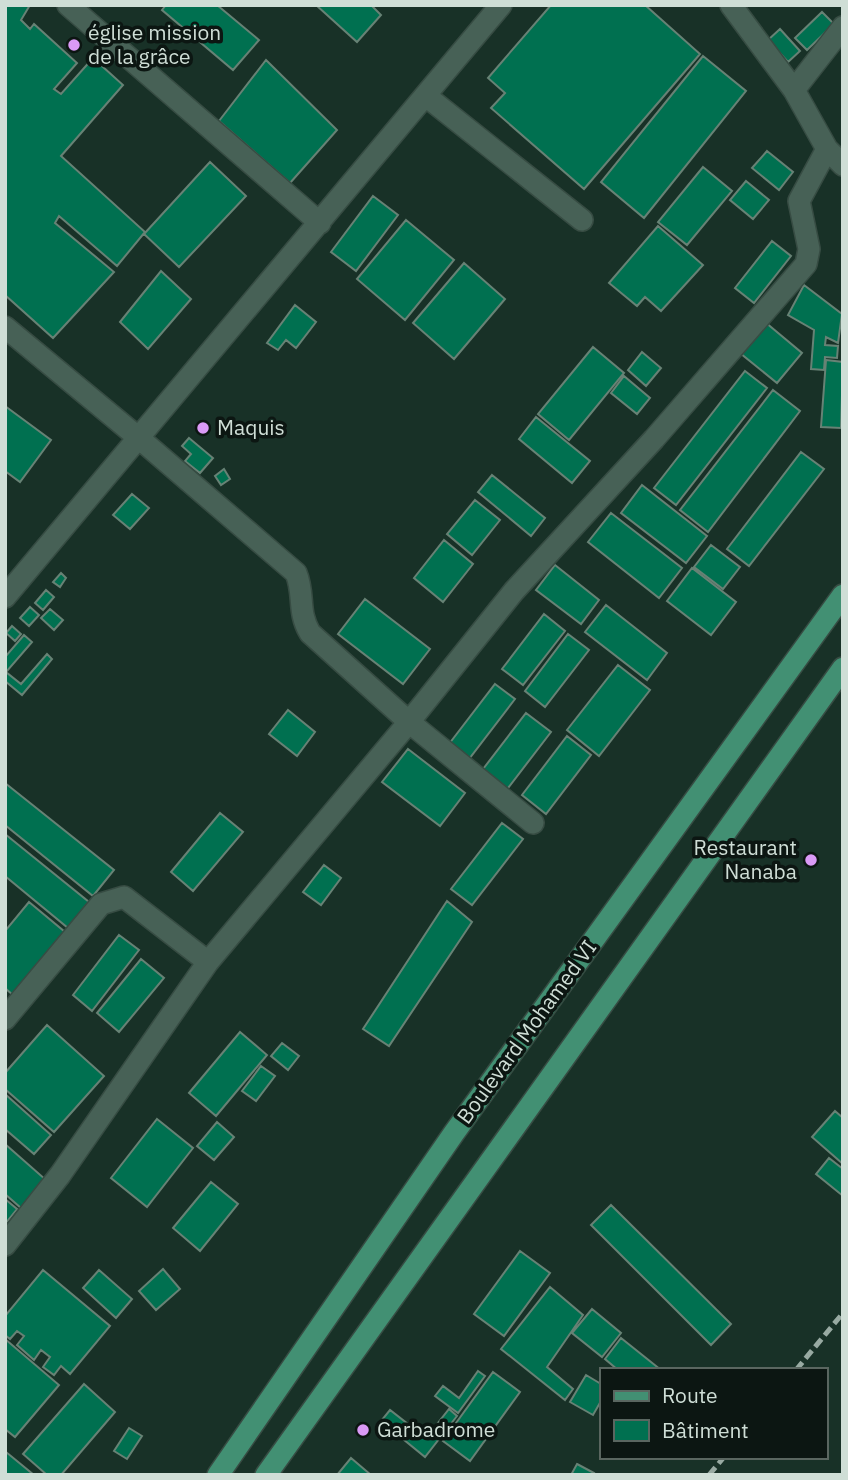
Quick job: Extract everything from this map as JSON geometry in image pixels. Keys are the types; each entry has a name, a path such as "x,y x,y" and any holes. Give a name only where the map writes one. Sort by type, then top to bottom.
{"main road":[{"name":"Boulevard Mohamed VI","path":"218,1475 454,1133 843,595"},
{"path":"266,1475 843,668"}],"street":[{"path":"68,5 320,223"},
{"path":"5,597 141,439 501,5"},
{"path":"731,5 793,90 827,149 843,165"},
{"path":"793,90 843,27"},
{"path":"426,96 582,220"},
{"path":"5,1245 60,1175 208,962 409,722 514,591 654,439 806,264 809,249 799,201 827,149"},
{"path":"5,327 141,439 296,573 301,585 302,619 310,633 409,722 533,823"},
{"path":"5,1019 101,904 111,899 124,897 208,962"}],"building":[{"path":"5,5 30,5 21,20 30,29 34,24 77,63 54,89 61,94 93,58 123,85 61,156 145,232 117,266 59,216 55,223 114,272 53,338 5,295"},
{"path":"166,5 217,5 259,40 233,70 162,10"},
{"path":"316,5 371,5 381,15 357,42"},
{"path":"551,5 645,5 700,54 584,189 491,108 505,93 488,78"},
{"path":"822,12 834,24 807,50 795,38"},
{"path":"780,29 800,51 788,62 768,40"},
{"path":"703,56 746,91 644,218 601,182"},
{"path":"266,60 337,130 290,183 219,121"},
{"path":"767,151 793,172 779,190 752,168"},
{"path":"210,162 246,196 179,267 144,234"},
{"path":"703,167 732,191 687,245 658,222"},
{"path":"746,181 769,200 753,219 730,200"},
{"path":"373,196 398,215 356,271 331,252"},
{"path":"406,220 454,260 405,320 357,279"},
{"path":"658,226 703,265 661,311 645,297 637,306 609,283"},
{"path":"772,241 791,256 754,303 735,288"},
{"path":"464,263 505,299 454,359 413,323"},
{"path":"161,271 191,299 148,349 120,322"},
{"path":"804,285 842,314 838,343 826,337 825,345 838,346 837,358 825,357 824,370 811,369 814,330 788,315"},
{"path":"295,305 316,322 296,348 286,340 278,350 267,343"},
{"path":"765,322 802,353 777,383 740,353"},
{"path":"593,347 624,373 569,440 538,414"},
{"path":"642,352 661,368 646,386 628,370"},
{"path":"826,360 843,362 841,428 821,427"},
{"path":"745,371 767,388 676,505 654,488"},
{"path":"624,376 650,398 637,414 611,393"},
{"path":"773,390 800,411 708,532 680,510"},
{"path":"5,406 51,440 20,482 5,471"},
{"path":"536,417 590,461 572,483 519,439"},
{"path":"189,438 213,458 200,473 185,461 191,454 182,446"},
{"path":"801,452 824,469 749,566 727,549"},
{"path":"224,469 230,479 221,485 215,476"},
{"path":"492,475 545,518 531,536 478,492"},
{"path":"642,485 707,536 686,563 621,513"},
{"path":"132,494 149,508 130,529 113,515"},
{"path":"475,500 500,520 472,555 447,534"},
{"path":"611,513 682,568 659,598 588,542"},
{"path":"444,540 473,564 443,602 414,578"},
{"path":"711,545 740,567 723,589 694,567"},
{"path":"555,565 599,600 581,624 536,590"},
{"path":"692,568 736,602 711,635 667,601"},
{"path":"61,573 66,578 60,587 53,582"},
{"path":"46,590 54,597 43,610 35,603"},
{"path":"365,599 430,649 403,684 338,634"},
{"path":"606,605 667,653 647,680 585,632"},
{"path":"30,607 39,615 29,626 20,618"},
{"path":"50,609 63,620 54,630 41,618"},
{"path":"544,614 565,631 523,685 502,669"},
{"path":"12,626 21,634 15,641 6,633"},
{"path":"568,634 589,650 545,707 525,691"},
{"path":"24,635 32,642 6,672 21,684 47,654 52,659 22,695 5,681 5,657"},
{"path":"618,665 650,690 599,756 567,730"},
{"path":"495,684 515,699 469,759 449,744"},
{"path":"288,710 315,732 297,756 269,734"},
{"path":"526,713 551,732 505,792 480,773"},
{"path":"567,736 591,755 546,814 522,795"},
{"path":"408,749 465,793 440,826 382,782"},
{"path":"5,783 114,870 93,896 5,825"},
{"path":"220,813 243,832 193,891 171,872"},
{"path":"502,823 523,839 472,905 451,889"},
{"path":"5,834 89,902 68,928 5,876"},
{"path":"324,865 341,878 321,905 303,892"},
{"path":"447,901 472,922 389,1046 363,1029"},
{"path":"29,902 65,932 14,996 5,988 5,931"},
{"path":"119,935 139,950 92,1011 73,995"},
{"path":"141,959 164,978 119,1032 97,1013"},
{"path":"47,1025 104,1076 54,1132 5,1089 5,1073"},
{"path":"240,1032 267,1055 216,1116 189,1093"},
{"path":"282,1043 299,1056 288,1070 271,1056"},
{"path":"261,1066 275,1076 256,1101 242,1091"},
{"path":"5,1094 51,1135 34,1154 5,1129"},
{"path":"835,1111 843,1118 843,1164 812,1137"},
{"path":"157,1119 193,1148 147,1207 111,1178"},
{"path":"217,1122 234,1137 214,1160 197,1146"},
{"path":"5,1144 46,1180 21,1208 5,1194"},
{"path":"829,1158 843,1169 843,1196 816,1174"},
{"path":"211,1182 238,1204 200,1251 173,1228"},
{"path":"5,1199 17,1209 5,1224"},
{"path":"611,1205 731,1324 711,1345 591,1225"},
{"path":"520,1251 550,1273 504,1336 474,1314"},
{"path":"163,1269 180,1289 156,1310 139,1291"},
{"path":"43,1270 110,1326 70,1374 61,1366 54,1375 43,1367 50,1357 41,1350 34,1360 17,1345 24,1336 17,1331 10,1339 5,1335 5,1316"},
{"path":"99,1270 132,1299 116,1318 83,1288"},
{"path":"550,1287 583,1315 547,1367 573,1389 565,1400 501,1349"},
{"path":"592,1309 621,1333 602,1357 572,1333"},
{"path":"621,1338 658,1368 616,1368 605,1359"},
{"path":"5,1339 59,1385 15,1437 5,1429"},
{"path":"478,1371 485,1376 458,1413 435,1396 443,1386 459,1398"},
{"path":"493,1372 520,1392 470,1461 443,1441"},
{"path":"586,1375 600,1383 600,1403 593,1415 570,1402"},
{"path":"84,1384 115,1412 61,1475 47,1475 23,1454"},
{"path":"449,1409 457,1416 425,1457 381,1421 390,1410 426,1438"},
{"path":"129,1428 142,1436 127,1459 114,1451"},
{"path":"6,1452 34,1475 5,1475"},
{"path":"351,1458 371,1475 337,1475"},
{"path":"577,1464 594,1473 593,1475 571,1475"}],"railway":[{"path":"798,1368 843,1313"},
{"path":"709,1475 722,1459"}],"place":[{"name":"église mission de la grâce","path":"74,45"},
{"name":"Maquis","path":"203,428"},
{"name":"Restaurant Nanaba","path":"811,860"},
{"name":"Garbadrome","path":"363,1430"}]}
